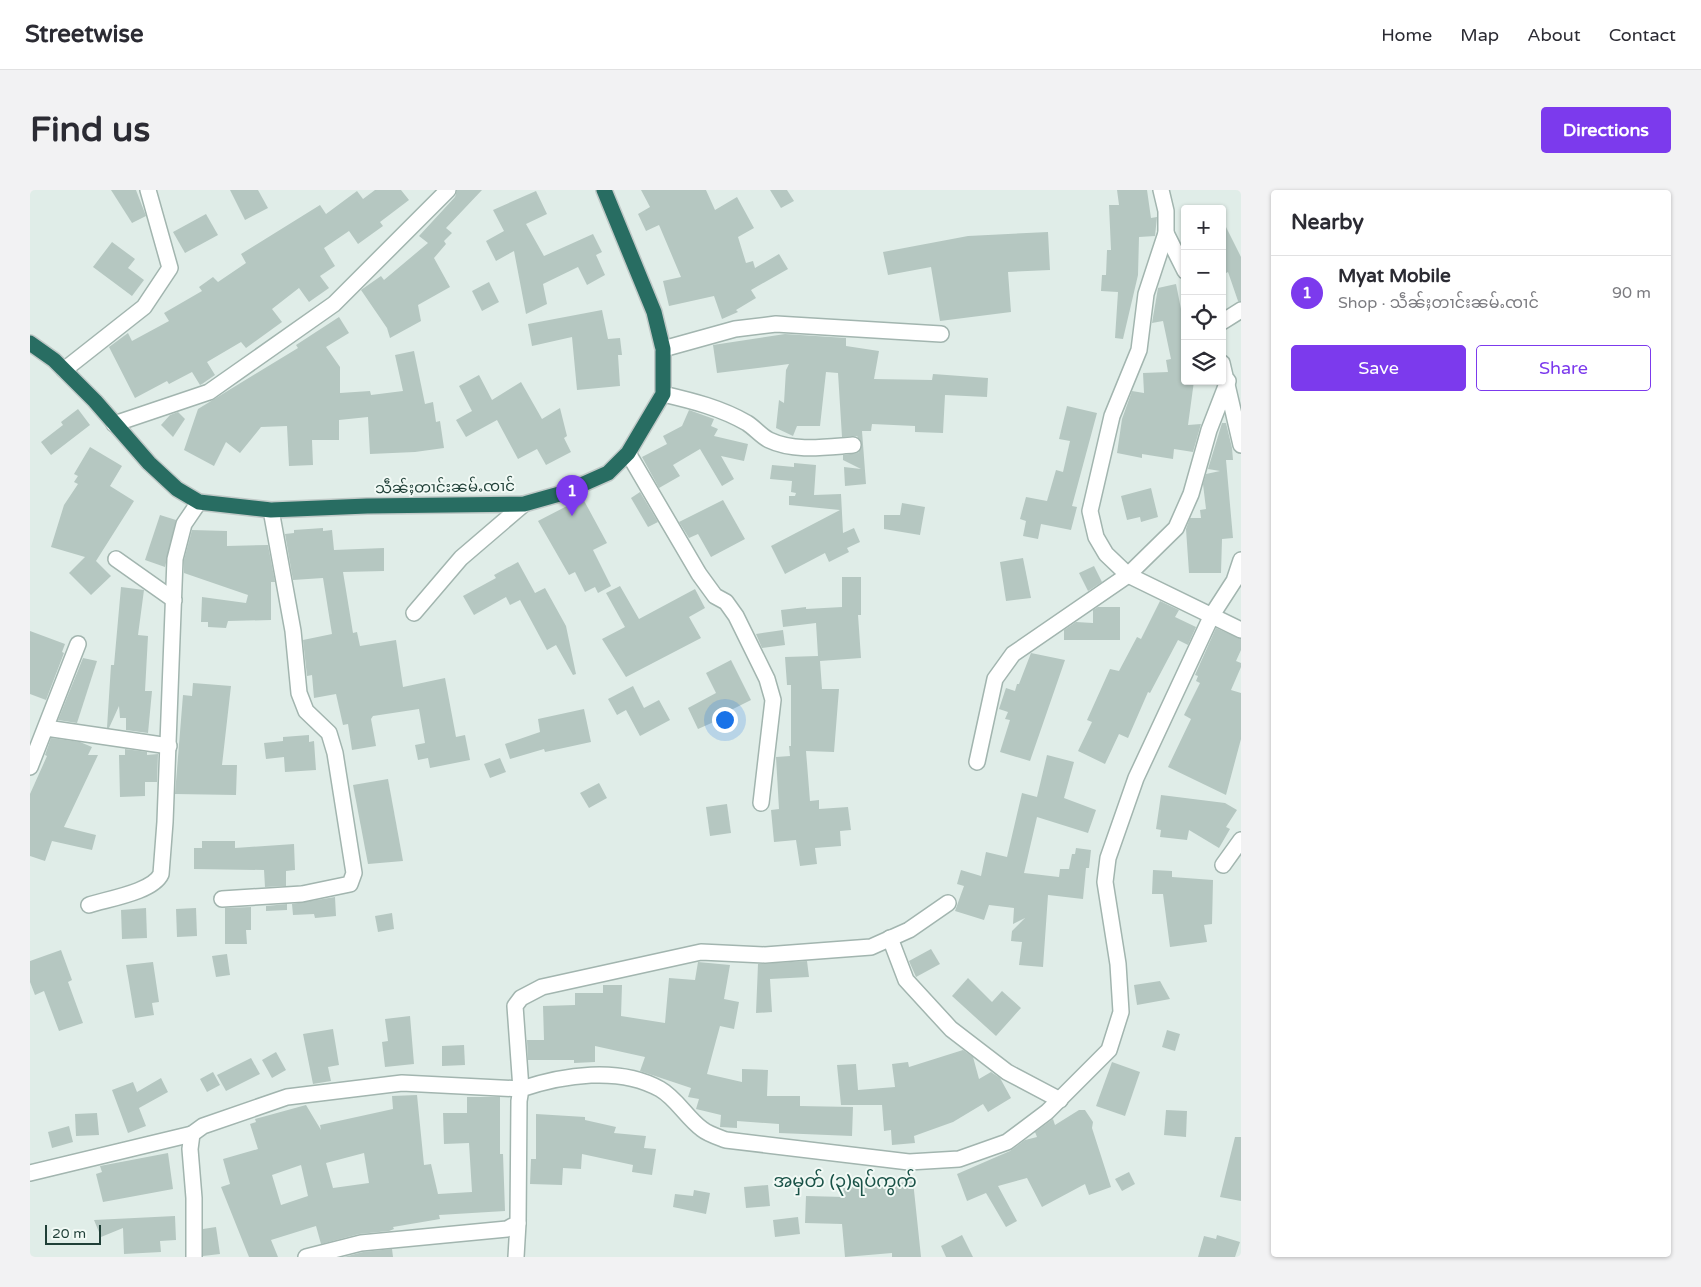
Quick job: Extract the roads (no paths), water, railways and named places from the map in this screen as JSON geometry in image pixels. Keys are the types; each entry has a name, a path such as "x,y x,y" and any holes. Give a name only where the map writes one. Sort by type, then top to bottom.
{"highway":[{"path":"604,190 654,312 663,349 663,394"},
{"name":"သဵၼ်ႈတၢင်းၼမ်ႉၸၢင်","path":"30,343 54,360 149,463 177,489 199,502 271,510 367,506 524,504 563,494 608,473 628,453 663,394"}],"street":[{"path":"64,370 144,307 170,268 148,190"},
{"path":"114,424 209,392 225,381 334,304 448,190"},
{"path":"1161,190 1166,211 1166,233 1146,294 1139,350 1112,416 1090,510 1096,537 1106,554 1128,575 1241,630"},
{"path":"1166,233 1181,263"},
{"path":"1226,319 1241,310"},
{"path":"663,349 734,329 776,324 941,334"},
{"path":"1226,375 1241,445"},
{"path":"977,762 995,680 1012,654 1128,575 1176,528 1191,494 1209,430 1228,381"},
{"path":"663,394 710,405 748,424 768,440 791,446 820,448 853,445"},
{"path":"628,453 699,574 715,596 726,602 736,616 766,679 773,700 761,803"},
{"path":"89,905 146,888 158,881 161,874 166,822 175,559 184,524 199,502"},
{"path":"414,613 462,558 524,504"},
{"path":"222,899 302,894 350,884 354,873 335,753 329,733 306,710 299,693 293,631 271,510"},
{"path":"116,559 174,600"},
{"path":"30,1173 192,1134 203,1126 287,1097 402,1083 521,1089 563,1078 599,1074 631,1079 660,1089 703,1130 726,1140 909,1162 959,1159 1007,1142 1060,1100 1109,1050 1121,1012 1118,964 1105,882 1108,858 1136,778 1212,615 1234,581 1241,560"},
{"path":"30,768 78,644"},
{"path":"46,728 169,746"},
{"path":"1223,865 1241,840"},
{"path":"516,1257 519,1101 521,1089 515,1006 521,998 542,987 701,952 765,955 871,947 909,930 948,903"},
{"path":"890,938 906,980 952,1029 1007,1072 1060,1100"},
{"path":"192,1134 190,1149 194,1198 194,1257"},
{"path":"306,1257 361,1243 508,1229 518,1223"}],"place":[{"name":"Myat Mobile","path":"572,516"}],"district":[{"name":"အမှတ် (၃)ရပ်ကွက်","path":"845,1181"}]}
